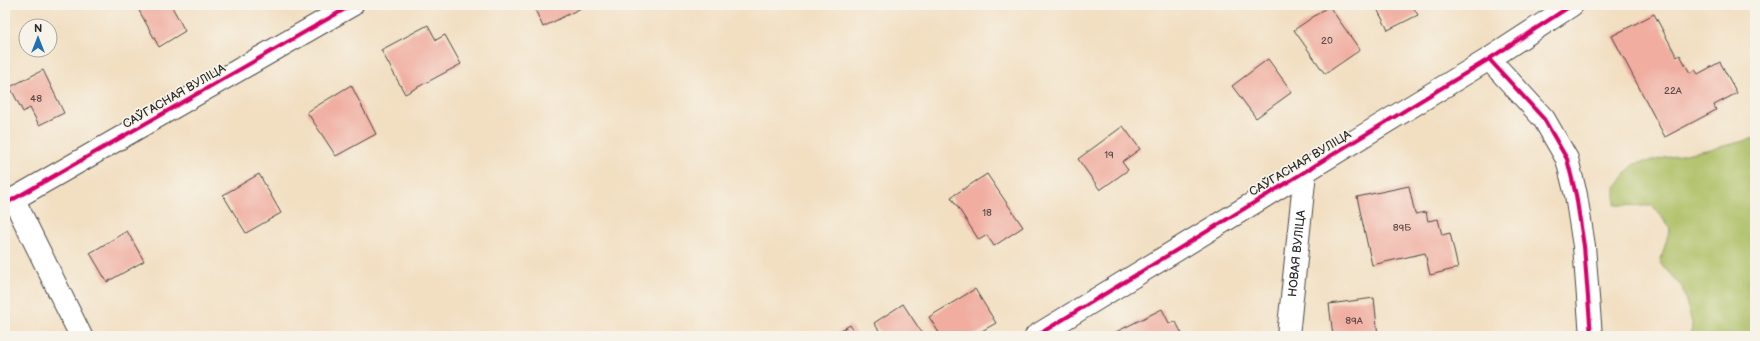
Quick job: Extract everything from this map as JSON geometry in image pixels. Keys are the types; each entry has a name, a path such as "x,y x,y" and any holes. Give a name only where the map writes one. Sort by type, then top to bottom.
{"street":[{"name":"САЎГАСНАЯ ВУЛІЦА","path":"10,202 352,5"},
{"name":"САЎГАСНАЯ ВУЛІЦА","path":"1036,336 1489,60 1572,5"},
{"path":"1489,60 1544,119 1567,159 1576,194 1584,246 1591,336"},
{"name":"НОВАЯ ВУЛІЦА","path":"1288,336 1305,172"},
{"path":"10,202 81,336"}],"green space":[{"path":"1755,138 1755,336 1691,336 1692,323 1682,287 1660,263 1670,228 1653,206 1615,205 1615,187 1634,164 1716,148"}],"building":[{"path":"136,5 171,5 185,31 159,47"},
{"path":"533,5 581,5 583,7 543,27"},
{"path":"1375,5 1412,5 1418,15 1388,30"},
{"path":"1329,6 1360,50 1325,74 1294,30"},
{"path":"1654,14 1677,57 1680,55 1690,73 1695,70 1698,74 1720,62 1737,93 1714,105 1716,110 1665,137 1612,36"},
{"path":"428,25 436,40 445,35 461,64 405,94 381,50"},
{"path":"1268,59 1292,92 1256,118 1232,86"},
{"path":"43,70 64,113 39,125 30,108 23,112 10,87"},
{"path":"351,85 376,134 336,156 307,112"},
{"path":"1123,126 1140,149 1122,162 1128,170 1100,190 1078,159"},
{"path":"259,174 281,213 246,233 223,195"},
{"path":"987,174 1023,227 994,246 987,235 979,240 951,197"},
{"path":"1409,186 1415,214 1426,212 1428,221 1438,219 1442,235 1450,233 1458,268 1430,275 1425,253 1372,265 1357,197"},
{"path":"127,231 144,261 107,282 90,253"},
{"path":"975,289 996,323 973,336 941,336 929,317"},
{"path":"1374,298 1378,336 1333,336 1329,304"},
{"path":"903,304 924,336 883,336 874,323"},
{"path":"1162,309 1169,323 1176,322 1183,336 1108,336"},
{"path":"850,325 857,336 831,336"}],"cycle path":[{"path":"5,204 352,5"},
{"path":"1036,336 1489,59 1572,5"},
{"path":"1489,59 1544,119 1567,159 1576,195 1584,246 1591,336"}]}
